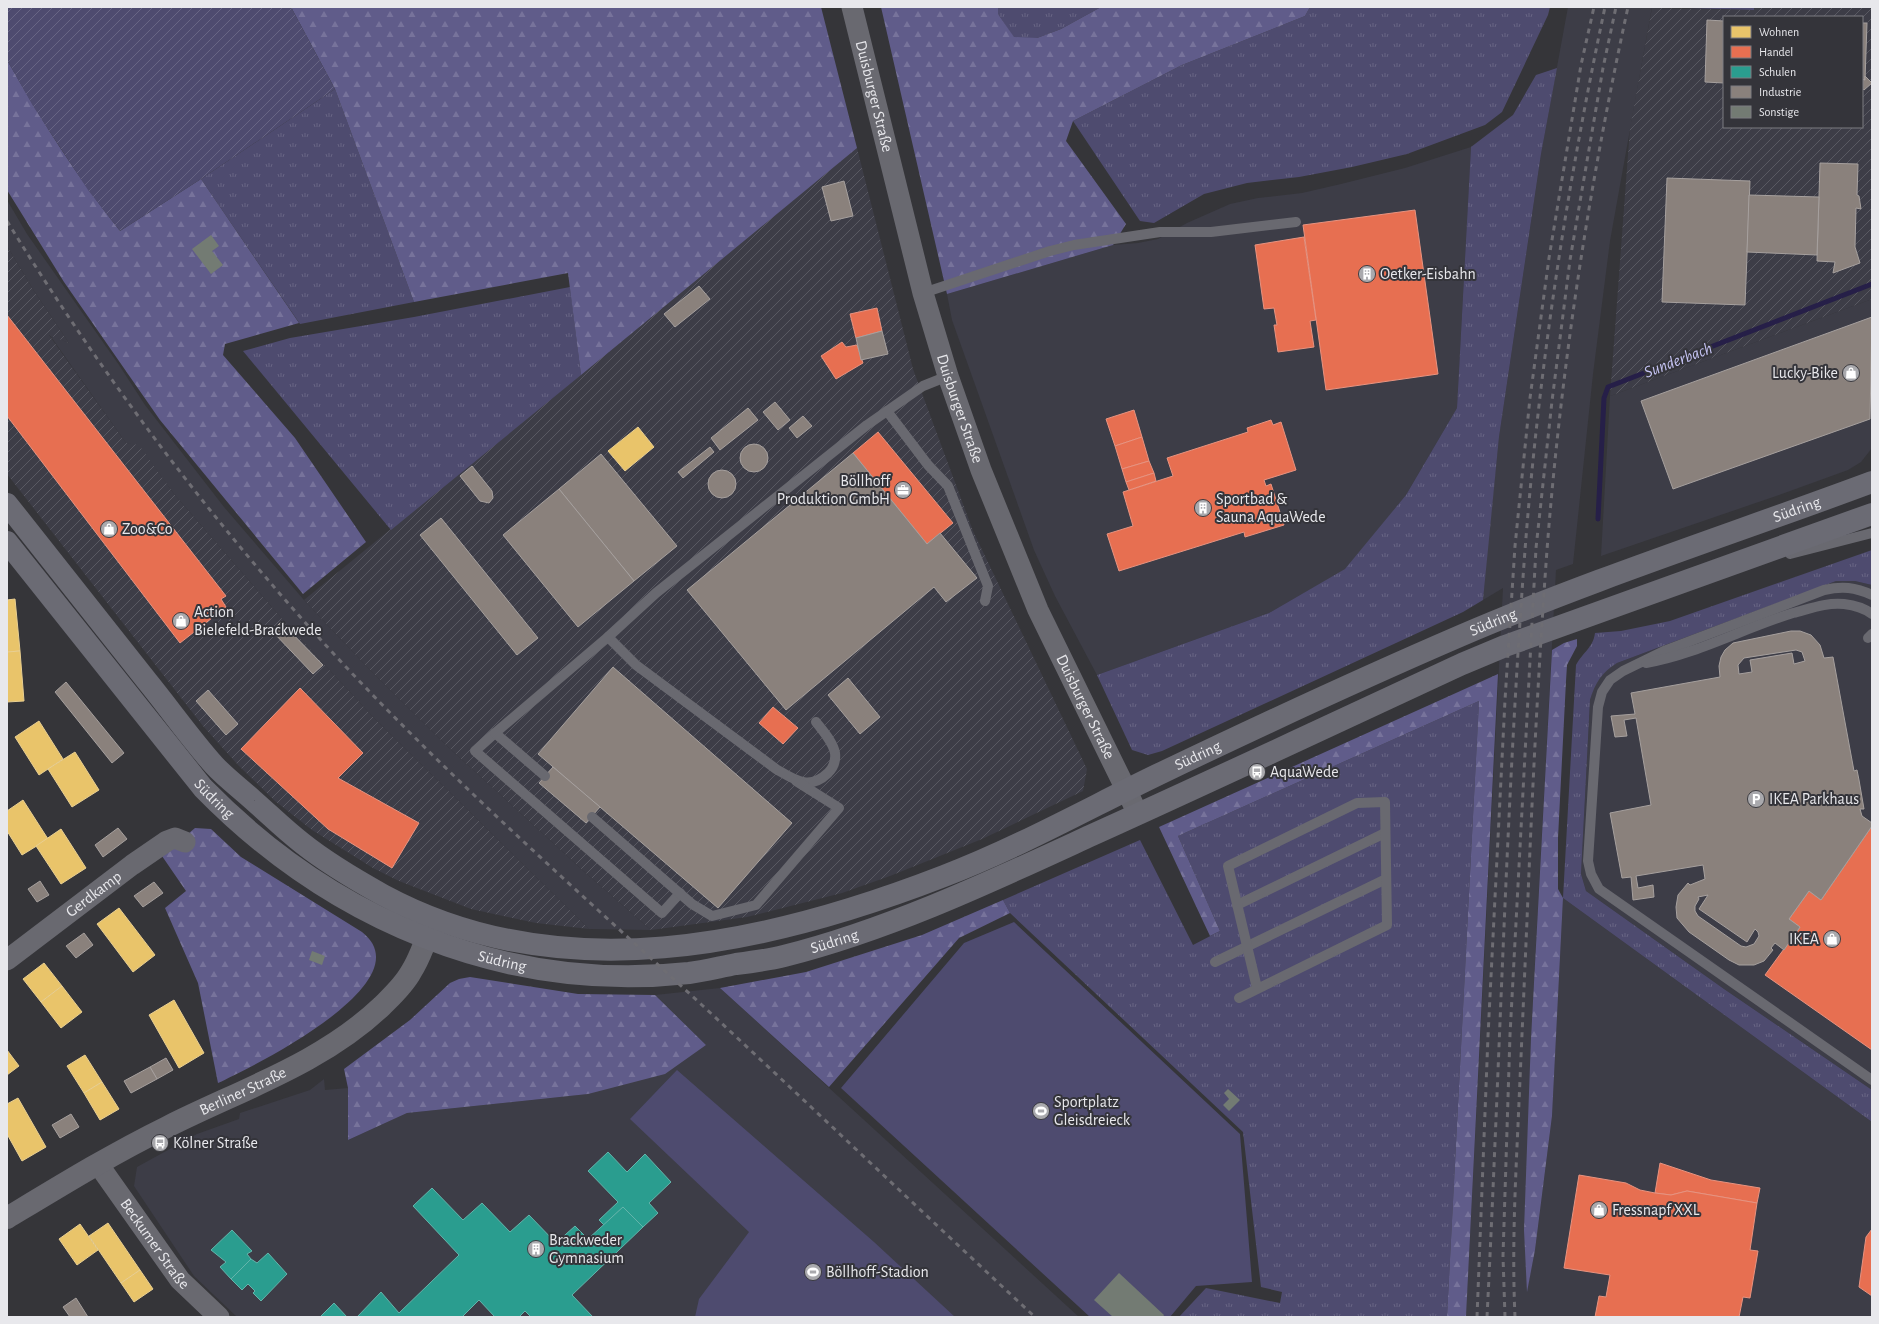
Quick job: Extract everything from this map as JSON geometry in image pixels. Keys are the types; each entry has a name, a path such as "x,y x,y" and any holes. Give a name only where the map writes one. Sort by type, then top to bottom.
{"main road":[{"name":"Südring","path":"7,504 216,767 303,844 349,875 387,898 433,918 492,937 525,945 567,950 609,951 689,945 776,930 835,914 945,876 997,854 1127,790 1460,636 1563,594 1752,524 1863,485"},
{"name":"Südring","path":"7,542 203,788 232,818 296,869 354,906 426,940 480,956 533,968 568,973 638,976 697,971 782,956 844,938 902,918 1020,869 1462,664 1538,633 1697,578 1872,514"}],"street":[{"name":"Duisburger Straße","path":"852,7 923,293 948,376 981,470 1038,610 1127,790"},
{"path":"1863,485 1872,471"},
{"path":"1127,790 1138,814"},
{"name":"Gerdkamp","path":"7,960 132,865 167,841 175,838 185,842"},
{"name":"Berliner Straße","path":"7,1218 98,1164 168,1126 260,1084 299,1064 344,1036 371,1016 404,983 412,972 426,940 433,918"},
{"name":"Beckumer Straße","path":"98,1164 180,1280 218,1317"}],"lane":[{"path":"923,293 1050,251 1074,245 1160,232 1211,232 1296,222"},
{"path":"680,893 662,913 475,751 656,594 887,411 923,386 948,376"},
{"path":"887,411 928,465 948,486 988,586 984,601"},
{"path":"1697,578 1872,533"},
{"path":"1872,595 1850,587 1838,587 1824,590 1664,651 1624,671 1610,680 1602,692 1598,707 1588,861 1591,874 1599,889 1872,1080"},
{"path":"1638,665 1668,660 1780,617 1813,607 1843,604 1862,608 1872,614"},
{"path":"592,816 692,904 712,916 756,905 839,808 776,769 636,665 608,637"},
{"path":"796,781 808,783 819,780 835,763 835,753 831,744 816,722"},
{"path":"495,733 545,776"},
{"path":"1239,998 1387,925 1385,802 1357,803 1228,866 1257,988"},
{"path":"1237,905 1385,833"},
{"path":"1215,962 1386,880"}],"shaded area":[{"path":"1568,7 1652,7 1610,241 1593,374 1573,564 1556,570 1531,1038 1527,1290 1535,1250 1552,1116 1563,898 1872,1122 1872,1317 1466,1317 1503,588 1483,600 1499,437 1541,154"},
{"path":"1754,7 1872,7 1872,299 1610,396 1630,128 1652,8 1754,10"},
{"path":"1471,147 1457,408 1406,495 1346,569 1269,613 1097,675 1055,596 1034,550 952,320 947,294 1113,245 1138,243 1158,239 1187,223 1230,204 1258,198 1302,193 1341,184 1405,168"},
{"path":"857,148 913,369 973,531 1087,769 1083,791 982,839 890,876 842,893 747,917 651,930 588,875 446,745 370,670 304,600"},
{"path":"7,200 27,234 119,365 145,405 224,507 304,600 370,670 446,745 588,875 651,930 589,929 374,718 283,620 174,494 139,446 126,443 49,334 69,343 34,291 7,246"},
{"path":"7,246 34,291 69,343 49,335 126,443 139,445 174,494 283,620 374,718 589,929 536,923 471,909 399,881 373,868 312,830 275,801 238,765 203,726 7,474"},
{"path":"1872,299 1872,448 1861,462 1848,470 1779,495 1601,556 1610,396"},
{"name":"IKEA","path":"1836,581 1855,581 1872,585 1872,1090 1724,989 1586,891 1581,874 1590,700 1594,686 1600,677 1609,667 1617,663"},
{"path":"720,988 1079,1317 237,1317 194,1276 134,1186 137,1167 197,1134 239,1119 240,1113 310,1090 324,1079 325,1090 348,1088 348,1140 407,1113 588,1094 706,1045 655,995"}],"green space":[{"path":"7,7 291,7 335,89 201,179 120,231 88,190 33,106 7,60"},
{"path":"291,7 821,7 857,148 581,375 568,273 414,302 335,89"},
{"path":"881,7 998,7 998,14 1014,37 1037,38 1061,29 1101,7 1310,7 1305,16 1182,65 1073,121 1066,141 1126,224 1113,245 947,294"},
{"path":"998,7 1101,7 1061,29 1037,38 1014,38 998,14"},
{"path":"1310,7 1550,7 1548,15 1502,112 1485,125 1407,154 1352,167 1299,177 1247,183 1204,194 1154,223 1140,221 1073,121 1182,65 1305,16"},
{"path":"1652,7 1754,7 1754,10"},
{"path":"7,60 60,148 104,211 120,231 201,179 299,323 225,344 223,355 295,438 366,542 303,594 160,420 64,282 7,190"},
{"path":"1557,68 1541,154 1499,437 1483,600 1463,612 1162,751 1148,755 1132,750 1097,675 1269,613 1345,569 1406,495 1457,408 1471,147 1513,115 1536,75"},
{"path":"335,89 414,302 300,324 201,179"},
{"path":"570,287 581,375 391,530 243,351 290,338 414,317"},
{"path":"1872,550 1872,585 1855,581 1836,581 1617,663 1603,674 1594,688 1590,700 1581,874 1586,891 1724,989 1872,1090 1872,1122 1563,898 1576,665 1590,646 1595,633 1621,631 1670,621"},
{"path":"1577,639 1577,646 1567,665 1566,681 1558,838 1558,889 1563,898 1552,1116 1535,1250 1527,1292 1524,1230 1531,1038 1552,650 1564,643"},
{"path":"1498,674 1466,1317 1447,1317 1479,701 1178,836 1220,931 1210,936 1159,827"},
{"path":"1479,701 1447,1317 1179,1317 1206,1288 1280,1303 1282,1292 1261,1287 1243,1132 1010,913 1003,900 1140,840 1193,945 1220,931 1178,836"},
{"path":"195,828 211,829 241,857 362,932 376,952 371,974 354,998 327,1020 295,1041 264,1060 218,1083 198,983 165,908 186,891 162,856"},
{"path":"1003,900 1010,913 959,938 829,1087 720,988 806,972 922,935"},
{"name":"Sportplatz Gleisdreieck","path":"1014,922 1240,1134 1252,1282 1196,1286 1170,1317 1090,1317 841,1088 964,943"},
{"path":"470,977 578,994 655,995 706,1045 665,1074 588,1094 407,1113 348,1140 348,1088 344,1069 410,1020 450,983 459,979"},
{"path":"677,1070 874,1242 955,1317 695,1317 699,1299 749,1232 630,1119"}],"building: Wohnen":[{"path":"638,427 654,447 625,471 608,451"},
{"path":"15,599 20,651 7,652 7,600"},
{"path":"20,651 24,701 7,702 7,652"},
{"path":"39,721 63,759 39,775 15,737"},
{"path":"75,752 99,790 72,807 48,769"},
{"path":"23,800 48,839 22,855 7,831 7,811"},
{"path":"61,829 86,868 61,884 36,846"},
{"path":"119,908 155,955 133,972 97,924"},
{"path":"44,963 62,986 41,1002 23,979"},
{"path":"62,986 82,1012 61,1028 41,1002"},
{"path":"174,1000 204,1053 179,1068 149,1015"},
{"path":"7,1050 19,1066 7,1075"},
{"path":"85,1055 102,1082 84,1093 67,1066"},
{"path":"102,1082 119,1109 100,1120 84,1093"},
{"path":"18,1098 46,1147 22,1161 7,1134 7,1104"},
{"path":"108,1223 140,1270 121,1283 89,1236"},
{"path":"80,1224 98,1250 77,1265 59,1239"},
{"path":"140,1270 153,1289 134,1302 121,1283"}],"building: Handel":[{"name":"Oetker-Eisbahn","path":"1415,210 1438,374 1326,390 1303,225"},
{"path":"1304,237 1316,320 1310,321 1314,347 1278,352 1274,325 1277,325 1274,308 1264,309 1255,245"},
{"path":"877,308 882,331 856,338 850,314"},
{"path":"7,315 226,596 221,599 226,607 180,643 7,416"},
{"path":"842,342 846,347 857,345 863,363 836,379 821,356"},
{"path":"1134,410 1142,437 1115,446 1106,419"},
{"name":"Sportbad & Sauna AquaWede","path":"1271,420 1273,425 1281,422 1296,470 1264,480 1266,486 1271,484 1284,525 1245,537 1244,532 1119,571 1107,534 1133,526 1123,492 1173,476 1167,458 1248,432 1247,428"},
{"path":"878,432 953,523 927,544 853,453"},
{"path":"1142,437 1149,461 1122,469 1115,446"},
{"path":"1149,461 1154,473 1126,482 1122,469"},
{"path":"1154,473 1156,481 1129,490 1126,482"},
{"path":"300,688 363,753 338,778 419,823 392,868 328,829 241,749"},
{"path":"773,707 798,728 783,744 759,723"},
{"name":"IKEA","path":"1872,826 1872,1050 1765,975 1800,927 1789,919 1809,891 1821,900"},
{"path":"1660,1163 1711,1180 1760,1188 1757,1203 1687,1191 1671,1195 1655,1193"},
{"path":"1579,1175 1626,1183 1640,1190 1655,1193 1671,1195 1687,1191 1757,1203 1750,1250 1758,1251 1750,1298 1743,1297 1739,1317 1595,1317 1599,1296 1606,1297 1610,1275 1564,1268"},
{"path":"1872,1229 1872,1296 1859,1287 1866,1237"}],"building: Schulen":[{"path":"608,1152 627,1172 645,1154 671,1182 649,1203 658,1213 643,1227 623,1207 604,1225 599,1220 618,1202 588,1171"},
{"name":"Brackweder Gymnasium","path":"432,1188 463,1220 482,1203 510,1232 529,1215 556,1243 575,1226 588,1239 623,1207 643,1227 572,1295 593,1317 531,1317 525,1311 519,1317 495,1317 479,1300 462,1317 357,1317 381,1292 399,1313 459,1255 413,1206"},
{"path":"232,1230 252,1251 247,1254 251,1259 231,1279 220,1267 226,1262 211,1250"},
{"path":"268,1253 287,1274 261,1301 253,1293 255,1291 248,1284 242,1290 231,1279 251,1259 257,1263"},
{"path":"334,1303 347,1317 320,1317"}],"building: Industrie":[{"path":"1707,20 1723,21 1723,83 1705,82"},
{"path":"1863,23 1867,23 1865,80 1863,79"},
{"path":"1865,76 1872,83 1864,90 1863,79 1865,80"},
{"path":"1820,163 1858,164 1857,195 1859,196 1861,209 1856,208 1855,247 1860,263 1833,273 1835,262 1817,261"},
{"path":"1667,178 1750,181 1745,305 1662,302"},
{"path":"844,181 853,216 831,221 822,187"},
{"path":"1749,195 1819,197 1817,255 1747,252"},
{"path":"699,286 710,299 675,327 664,314"},
{"path":"1872,317 1870,419 1673,489 1641,401"},
{"path":"882,331 888,354 861,360 856,338"},
{"path":"775,402 790,420 778,430 763,412"},
{"path":"748,408 758,420 720,450 711,438"},
{"path":"803,416 812,426 797,438 789,428"},
{"path":"754,444 764,448 768,458 764,468 754,472 744,468 740,458 744,448"},
{"path":"710,447 714,452 683,478 678,472"},
{"path":"853,453 927,544 940,533 977,578 946,602 934,587 786,710 687,590"},
{"path":"601,454 677,546 634,581 559,489"},
{"path":"472,466 492,491 493,498 489,503 480,501 460,476"},
{"path":"722,470 732,474 736,484 732,494 722,498 712,494 708,484 712,474"},
{"path":"559,489 634,581 578,627 503,535"},
{"path":"441,518 538,638 517,655 420,535"},
{"path":"281,622 323,665 313,674 272,631"},
{"name":"IKEA Parkhaus","path":"1791,631 1800,631 1811,635 1820,645 1824,658 1833,657 1854,771 1857,770 1859,780 1864,809 1860,809 1862,816 1872,823 1872,826 1821,900 1809,891 1789,919 1800,927 1784,950 1775,943 1771,948 1773,950 1764,961 1754,965 1739,965 1729,960 1689,932 1677,918 1676,907 1678,895 1688,883 1690,885 1705,879 1703,865 1636,876 1638,888 1653,885 1654,897 1633,900 1631,877 1622,878 1610,813 1651,805 1636,718 1624,720 1627,736 1615,737 1611,716 1635,714 1631,693 1720,677 1719,666 1721,657 1725,650 1733,643","holes":["1796,650 1802,652 1805,661 1794,664 1792,653 1750,660 1752,672 1739,674 1738,665 1744,658","1708,895 1699,909 1747,942 1755,929 1759,936 1754,944 1746,947 1741,946 1698,916 1695,911 1695,906 1699,899 1698,897"]},
{"path":"613,667 792,823 718,908 538,754"},
{"path":"848,678 880,717 860,734 828,695"},
{"path":"66,682 124,753 112,763 55,692"},
{"path":"208,690 238,724 226,735 196,701"},
{"path":"553,767 600,807 586,823 539,783"},
{"path":"118,828 127,839 103,857 95,845"},
{"path":"40,881 49,895 37,902 28,889"},
{"path":"154,882 163,893 143,907 134,896"},
{"path":"84,933 93,945 76,958 66,946"},
{"path":"166,1058 173,1070 157,1079 150,1067"},
{"path":"150,1067 157,1079 131,1093 124,1081"},
{"path":"71,1114 79,1127 60,1138 52,1125"},
{"path":"76,1298 88,1317 70,1317 63,1307"}],"building: Sonstige":[{"path":"211,235 219,246 212,251 223,265 211,274 192,249"},
{"path":"312,951 325,956 322,965 309,960"},
{"path":"1228,1089 1240,1100 1229,1111 1223,1105 1229,1099 1224,1093"},
{"path":"1119,1273 1164,1315 1163,1317 1113,1317 1094,1300"}],"waterway":[{"name":"Sunderbach","path":"1598,519 1604,398 1608,387 1872,284"}],"railway":[{"path":"1477,1317 1488,1036 1505,700 1515,546 1530,398 1549,258 1581,65 1594,7"},
{"path":"1487,1317 1518,646 1531,482 1546,345 1556,277 1578,142 1605,7"},
{"path":"1505,1317 1503,1256 1510,1035 1536,548 1552,401 1570,260 1603,68 1616,7"},
{"path":"1515,1317 1514,1245 1516,1173 1533,781 1547,550 1560,414 1578,277 1601,142 1628,7"},
{"path":"7,221 39,272 107,373 179,471 255,565 343,663 442,765 703,1006 1035,1317"}],"place":[{"name":"Oetker-Eisbahn","path":"1367,274"},
{"name":"Lucky-Bike","path":"1851,373"},
{"name":"Böllhoff Produktion GmbH","path":"903,490"},
{"name":"Sportbad & Sauna AquaWede","path":"1203,508"},
{"name":"Zoo&Co","path":"109,529"},
{"name":"Action Bielefeld-Brackwede","path":"181,621"},
{"name":"AquaWede","path":"1257,772"},
{"name":"IKEA Parkhaus","path":"1756,799"},
{"name":"IKEA","path":"1832,939"},
{"name":"Sportplatz Gleisdreieck","path":"1041,1111"},
{"name":"Kölner Straße","path":"160,1143"},
{"name":"Fressnapf XXL","path":"1599,1210"},
{"name":"Brackweder Gymnasium","path":"536,1249"},
{"name":"Böllhoff-Stadion","path":"813,1272"}]}
